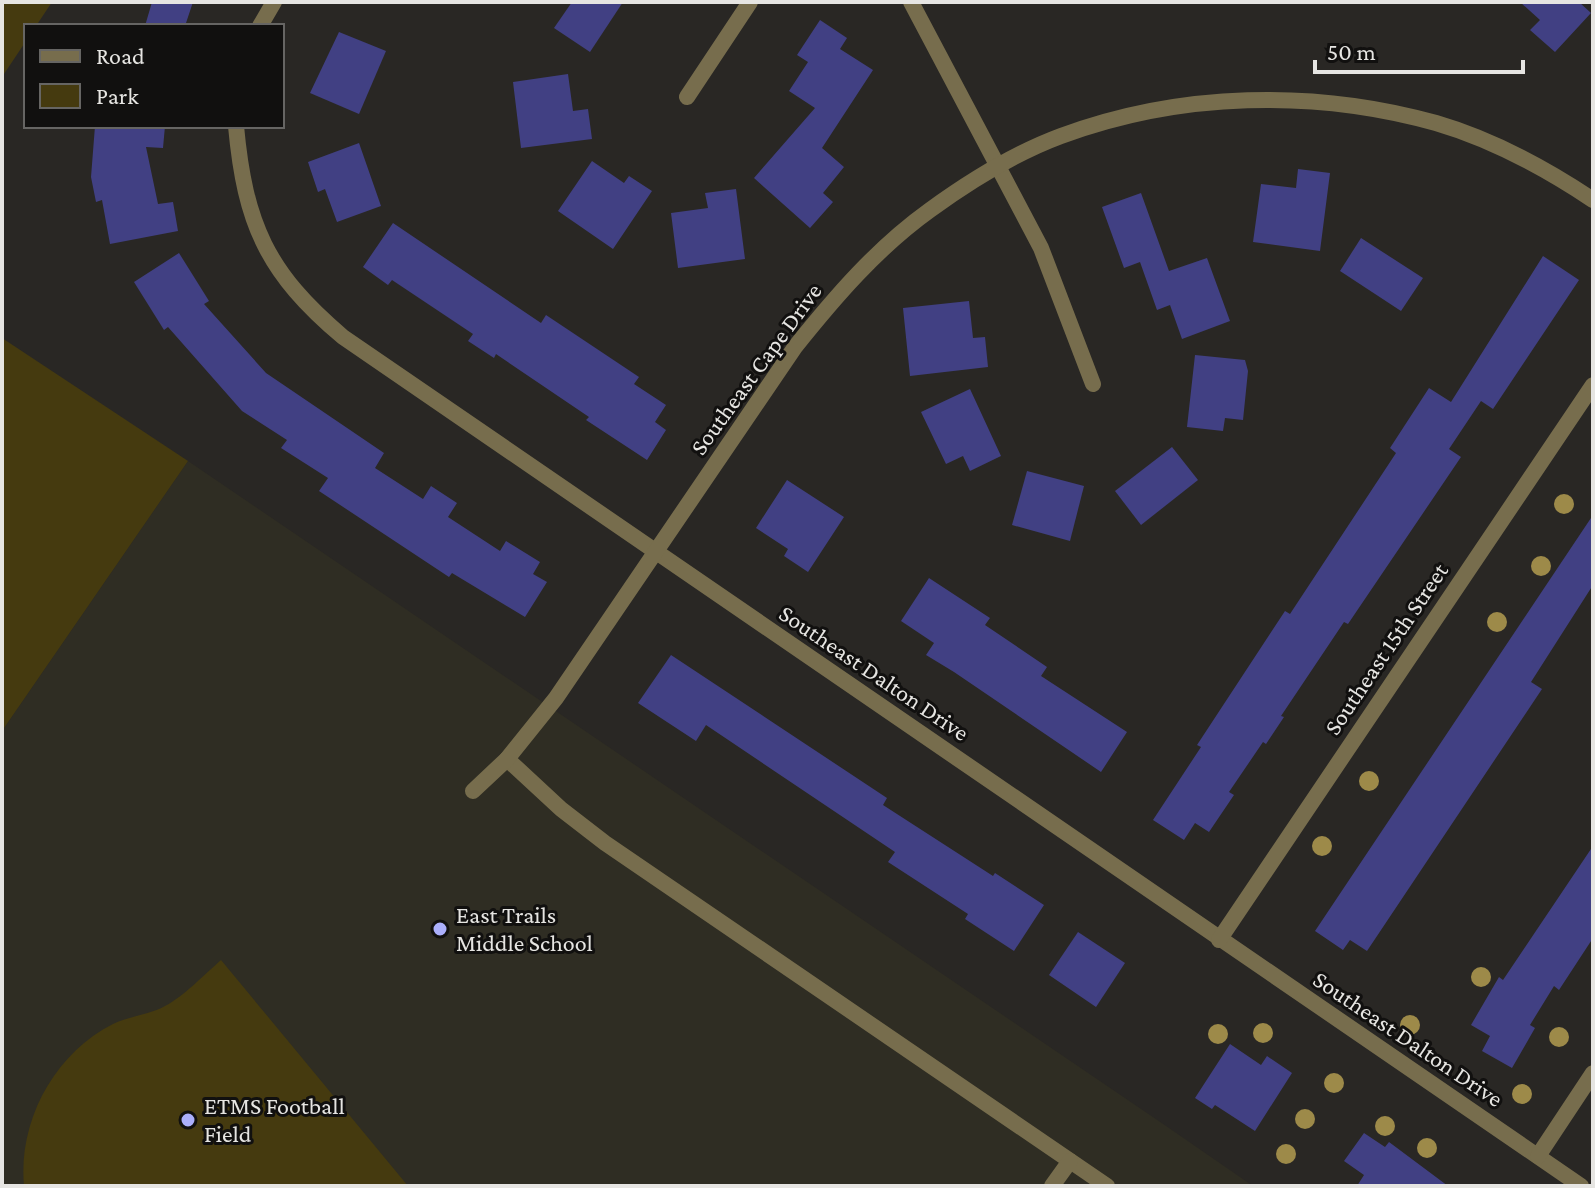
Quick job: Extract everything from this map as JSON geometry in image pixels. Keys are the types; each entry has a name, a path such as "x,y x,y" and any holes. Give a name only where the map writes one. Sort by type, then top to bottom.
{"street":[{"path":"261,24 274,2"},
{"path":"687,97 750,2"},
{"path":"911,2 1041,248 1093,384"},
{"name":"Southeast Cape Drive","path":"473,791 507,759 556,698 795,347 835,297 879,251 929,210 997,166 1060,136 1123,117 1227,101 1302,100 1437,124 1531,163 1593,200"},
{"name":"Southeast Dalton Drive","path":"236,128 248,207 264,245 285,280 310,310 343,337 1581,1186"},
{"name":"Southeast 15th Street","path":"1219,940 1593,385"},
{"path":"507,759 561,809 605,843 1107,1186"},
{"path":"1538,1156 1593,1073"},
{"path":"1052,1186 1070,1161"}],"shaded area":[{"name":"East Trails Middle School","path":"188,461 1253,1186 2,1186 2,731"}],"green space":[{"path":"2,2 52,2 37,24 24,24 24,44 2,77"},
{"path":"2,338 188,461 2,731"},
{"name":"ETMS Football Field","path":"221,960 408,1186 24,1186 27,1137 44,1092 57,1071 92,1037 113,1024 172,1002"}],"building":[{"path":"152,2 193,2 186,24 146,24"},
{"path":"572,2 623,2 590,52 554,28"},
{"path":"1520,2 1579,2 1591,13 1555,52 1530,30 1540,20"},
{"path":"820,20 847,38 840,49 873,70 822,148 844,167 823,193 833,202 810,228 754,178 815,108 789,91 808,62 797,55"},
{"path":"339,32 386,51 359,114 310,93"},
{"path":"568,74 573,111 588,109 592,139 521,148 513,82"},
{"path":"95,128 165,128 163,148 146,147 158,204 173,202 178,231 110,244 102,200 96,202 91,177"},
{"path":"359,143 381,206 337,222 325,189 318,192 308,162"},
{"path":"592,161 624,183 629,176 652,191 613,249 558,211"},
{"path":"1298,169 1330,173 1320,251 1253,242 1261,184 1296,188"},
{"path":"736,189 745,259 678,268 671,213 708,208 705,193"},
{"path":"1141,193 1169,271 1207,258 1230,321 1182,339 1170,305 1157,310 1140,262 1124,268 1102,207"},
{"path":"393,223 541,323 546,315 639,377 634,384 666,405 655,422 666,430 647,460 496,354 494,358 468,341 473,334 392,280 388,285 363,267"},
{"path":"1361,238 1423,278 1401,311 1340,271"},
{"path":"179,253 209,301 204,304 266,373 384,453 375,468 423,499 431,486 457,503 448,517 500,551 506,541 540,562 533,574 547,582 525,617 452,573 449,577 319,491 328,478 281,448 287,440 242,411 168,327 164,330 134,282"},
{"path":"1543,256 1579,280 1493,409 1481,401 1449,449 1461,457 1348,624 1344,622 1281,716 1284,717 1266,744 1263,742 1229,792 1234,795 1209,832 1195,823 1184,840 1153,820 1201,747 1197,745 1285,611 1290,614 1396,453 1390,448 1429,388 1451,402"},
{"path":"969,301 973,338 985,337 988,367 910,376 903,308"},
{"path":"1195,355 1245,360 1248,371 1243,420 1225,418 1223,431 1187,427"},
{"path":"970,389 1001,456 970,471 963,456 946,464 921,412"},
{"path":"1172,447 1198,480 1141,525 1115,491"},
{"path":"1027,471 1084,486 1070,541 1012,525"},
{"path":"787,480 844,517 808,572 784,556 788,549 756,528"},
{"path":"1593,515 1593,585 1531,682 1542,689 1367,951 1350,940 1343,950 1315,931"},
{"path":"929,578 990,618 985,625 1047,667 1041,676 1127,732 1101,772 926,655 934,643 901,621"},
{"path":"671,655 887,798 883,805 1044,905 1014,951 965,919 968,914 888,862 895,852 706,725 696,741 638,703"},
{"path":"1593,846 1593,938 1559,990 1554,986 1530,1025 1535,1028 1512,1068 1482,1051 1490,1036 1471,1025 1499,977 1503,980"},
{"path":"1078,932 1125,963 1096,1007 1049,975"},
{"path":"1230,1044 1261,1065 1267,1056 1292,1073 1255,1131 1215,1105 1212,1109 1195,1098"},
{"path":"1364,1133 1385,1147 1389,1142 1448,1186 1357,1186 1364,1175 1344,1161"}],"place":[{"name":"East Trails Middle School","path":"440,929"},
{"name":"ETMS Football Field","path":"188,1120"}]}
